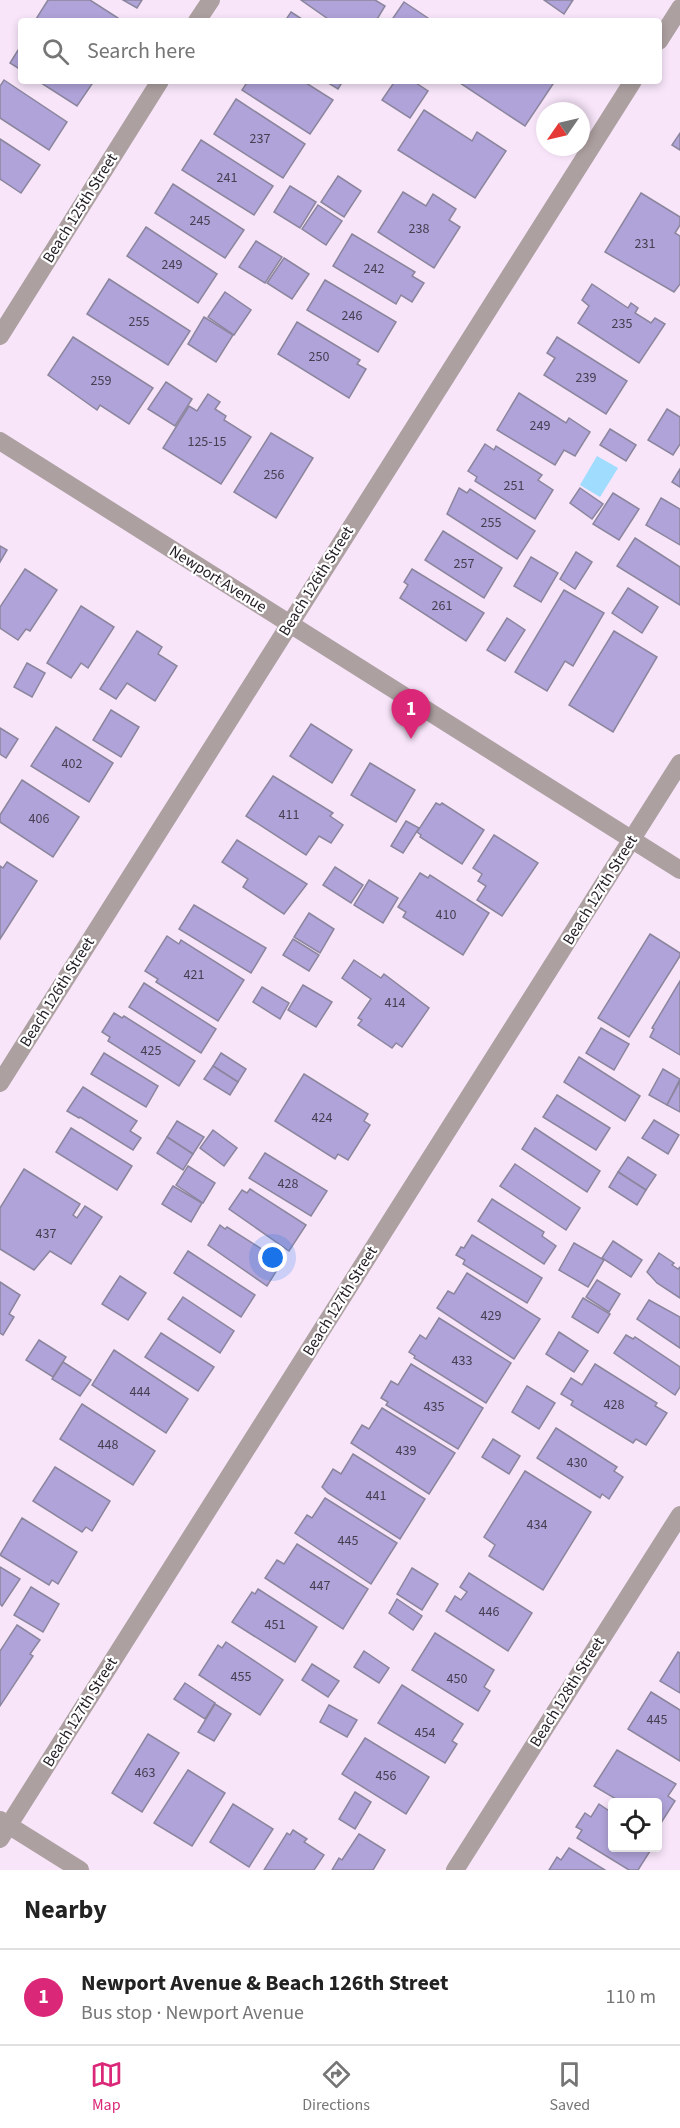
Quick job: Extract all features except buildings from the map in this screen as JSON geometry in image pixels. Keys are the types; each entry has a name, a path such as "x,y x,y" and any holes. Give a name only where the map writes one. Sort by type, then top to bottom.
{"street":[{"path":"199,18 211,0"},
{"path":"662,36 680,8"},
{"name":"Beach 125th Street","path":"0,336 158,84"},
{"name":"Beach 126th Street","path":"0,1083 631,84"},
{"name":"Newport Avenue","path":"0,441 680,870"},
{"name":"Beach 127th Street","path":"3,1828 680,763"},
{"name":"Beach 128th Street","path":"455,1870 680,1515"},
{"path":"3,1828 80,1870"}],"water":[{"path":"597,456 618,468 600,497 580,485"}],"place":[{"name":"Newport Avenue & Beach 126th Street","path":"411,739"}]}
